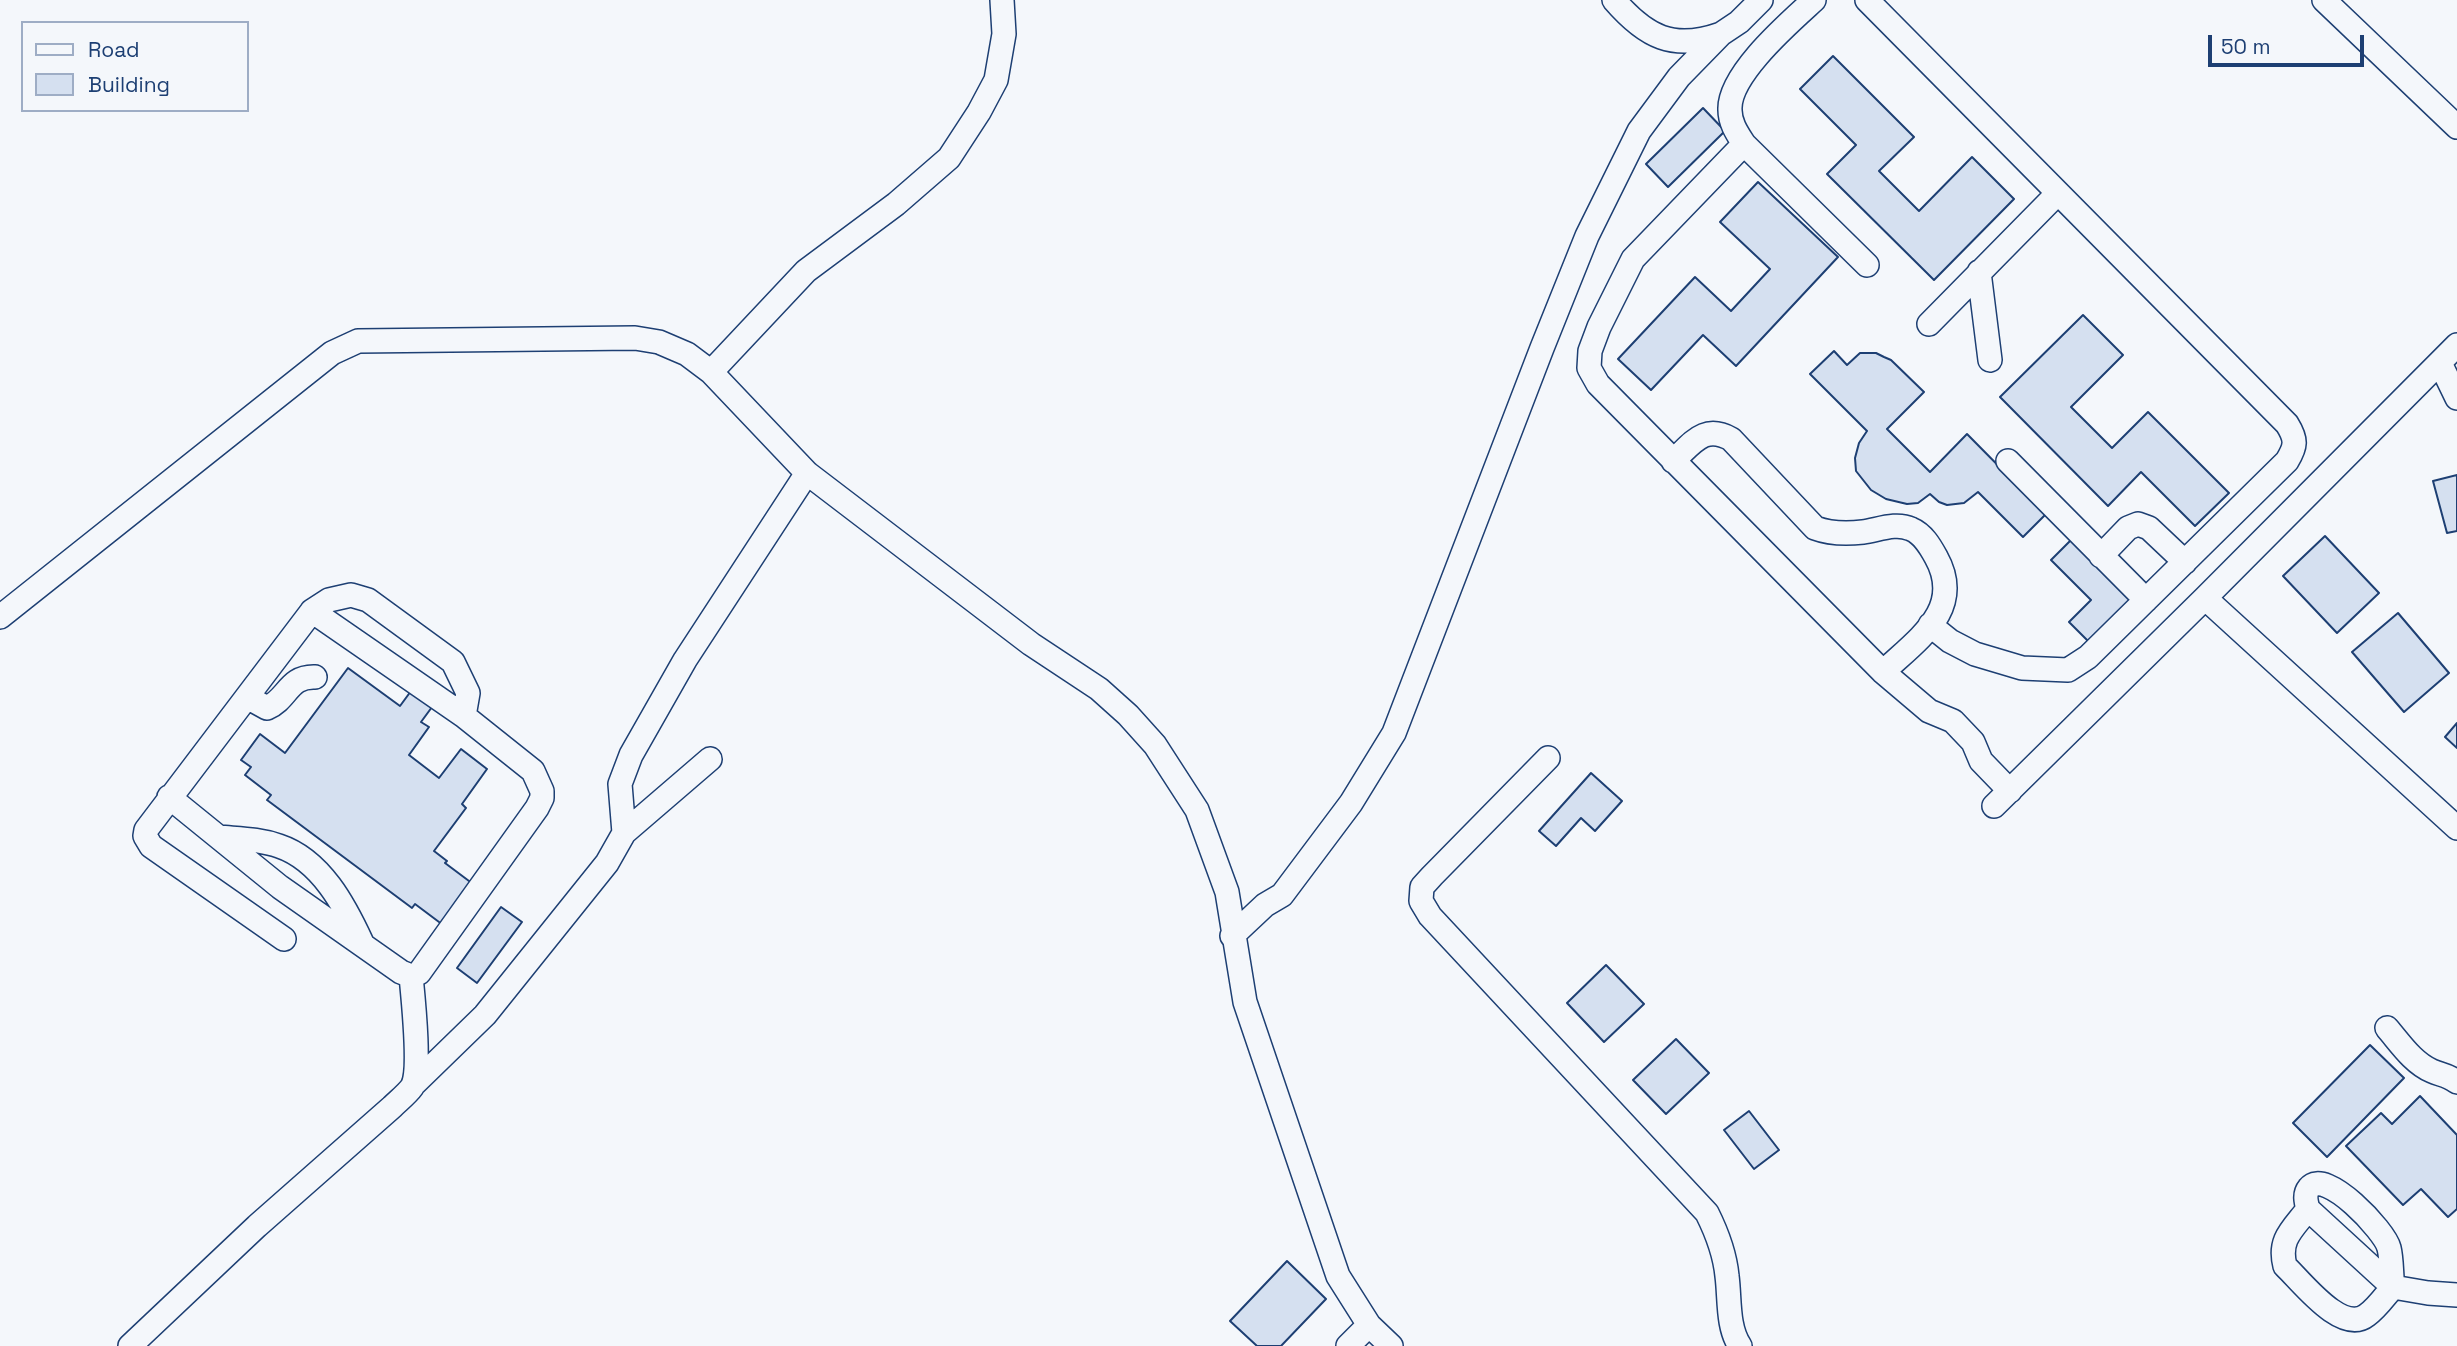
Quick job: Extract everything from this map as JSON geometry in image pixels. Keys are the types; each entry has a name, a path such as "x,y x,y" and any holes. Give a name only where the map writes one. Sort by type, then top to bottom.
{"street":[{"path":"711,372 806,271 896,204 949,158 996,80 1004,34 1003,0"},
{"path":"1614,0 1631,20 1651,34 1698,42 1721,34"},
{"path":"1233,936 1265,905 1282,895 1351,803 1394,733 1587,236 1639,131 1679,76 1721,34 1739,22 1762,0"},
{"path":"1814,0 1771,39 1752,62 1729,107 1733,127 1744,144 1867,265"},
{"path":"1867,0 2278,415 2295,437 2295,448 2287,461 2088,657 2068,670 2022,668 2002,663 1950,641 1930,625"},
{"path":"2324,0 2457,127"},
{"path":"1670,39 1679,60 1679,76"},
{"path":"1744,144 1633,259 1599,327 1590,351 1589,368 1598,384 1883,672 1929,711 1953,721 1973,742 2002,798 2457,345"},
{"path":"1929,324 2058,193"},
{"path":"1979,272 1990,360"},
{"path":"0,617 332,353 358,341 635,338 659,342 687,354 711,372 807,472 1031,644 1099,689 1128,715 1155,745 1196,810 1227,892 1245,1002 1338,1276 1369,1325 1391,1346"},
{"path":"2440,362 2457,398"},
{"path":"1673,461 1703,434 1719,432 1731,439 1815,528 1830,534 1891,527 1911,529 1928,542 1942,568 1947,588 1942,607 1930,625 1883,672"},
{"path":"2008,461 2146,600"},
{"path":"624,833 620,784 631,755 685,660 807,472"},
{"path":"2101,556 2127,528 2138,524 2150,528 2185,562"},
{"path":"284,939 147,842 145,836 148,824 312,611 329,600 351,596 368,600 453,662 468,693 464,716"},
{"path":"2205,598 2457,828"},
{"path":"169,797 280,887 401,972 411,976 419,973 542,798 542,791 533,771 464,716 312,611"},
{"path":"247,697 267,708 277,704 293,683 304,677 315,677"},
{"path":"1548,758 1422,887 1421,901 1430,916 1476,967 1707,1213 1716,1230 1727,1273 1735,1340 1740,1346"},
{"path":"130,1346 257,1226 392,1107 485,1015 607,863 624,833 710,759"},
{"path":"219,837 253,839 281,846 312,866 334,890 363,945"},
{"path":"1227,892 1265,905"},
{"path":"411,976 416,1034 413,1085"},
{"path":"2387,1028 2413,1059 2432,1071 2447,1074 2457,1082"},
{"path":"2308,1209 2284,1240 2282,1254 2285,1266 2337,1317 2352,1321 2366,1317 2393,1287 2389,1248 2378,1229 2348,1200 2326,1184 2315,1184 2309,1188 2306,1196 2308,1209 2393,1287 2457,1295"},
{"path":"1348,1346 1369,1325"}],"building":[{"path":"1833,56 1914,137 1879,171 1919,211 1972,157 2014,199 1934,280 1827,174 1856,145 1800,89"},
{"path":"1703,108 1725,131 1668,187 1646,164"},
{"path":"1758,182 1838,257 1736,366 1703,335 1651,390 1618,359 1695,277 1731,311 1770,269 1720,222"},
{"path":"2083,315 2123,355 2071,407 2112,448 2148,412 2229,493 2195,526 2141,472 2108,506 2000,397"},
{"path":"1834,351 1847,365 1860,353 1876,353 1891,360 1924,392 1887,429 1930,472 1967,434 2046,514 2023,537 1978,492 1964,503 1947,505 1930,494 1918,503 1907,504 1886,499 1871,490 1856,471 1855,458 1859,443 1867,431 1810,374"},
{"path":"2457,475 2457,531 2447,533 2433,481"},
{"path":"2075,536 2136,596 2090,643 2069,622 2091,600 2051,560"},
{"path":"2325,536 2379,593 2337,633 2283,576"},
{"path":"2398,613 2449,673 2404,712 2352,652"},
{"path":"348,668 400,706 411,691 432,707 421,722 429,727 409,755 439,778 461,749 487,769 462,804 466,808 434,851 447,861 445,863 477,887 447,928 415,904 412,908 267,800 271,795 245,775 251,767 241,760 260,734 285,753"},
{"path":"2457,723 2457,748 2445,737"},
{"path":"1591,773 1622,801 1595,831 1581,818 1556,846 1539,831"},
{"path":"501,907 522,922 477,983 457,968"},
{"path":"1606,965 1644,1004 1604,1042 1567,1003"},
{"path":"1676,1039 1709,1073 1666,1114 1633,1080"},
{"path":"2370,1045 2404,1078 2327,1157 2293,1123"},
{"path":"2420,1096 2457,1135 2457,1209 2448,1217 2421,1189 2403,1205 2346,1146 2381,1113 2392,1124"},
{"path":"1749,1111 1779,1150 1754,1169 1724,1130"},
{"path":"1287,1261 1326,1299 1281,1346 1257,1346 1230,1321"}]}
